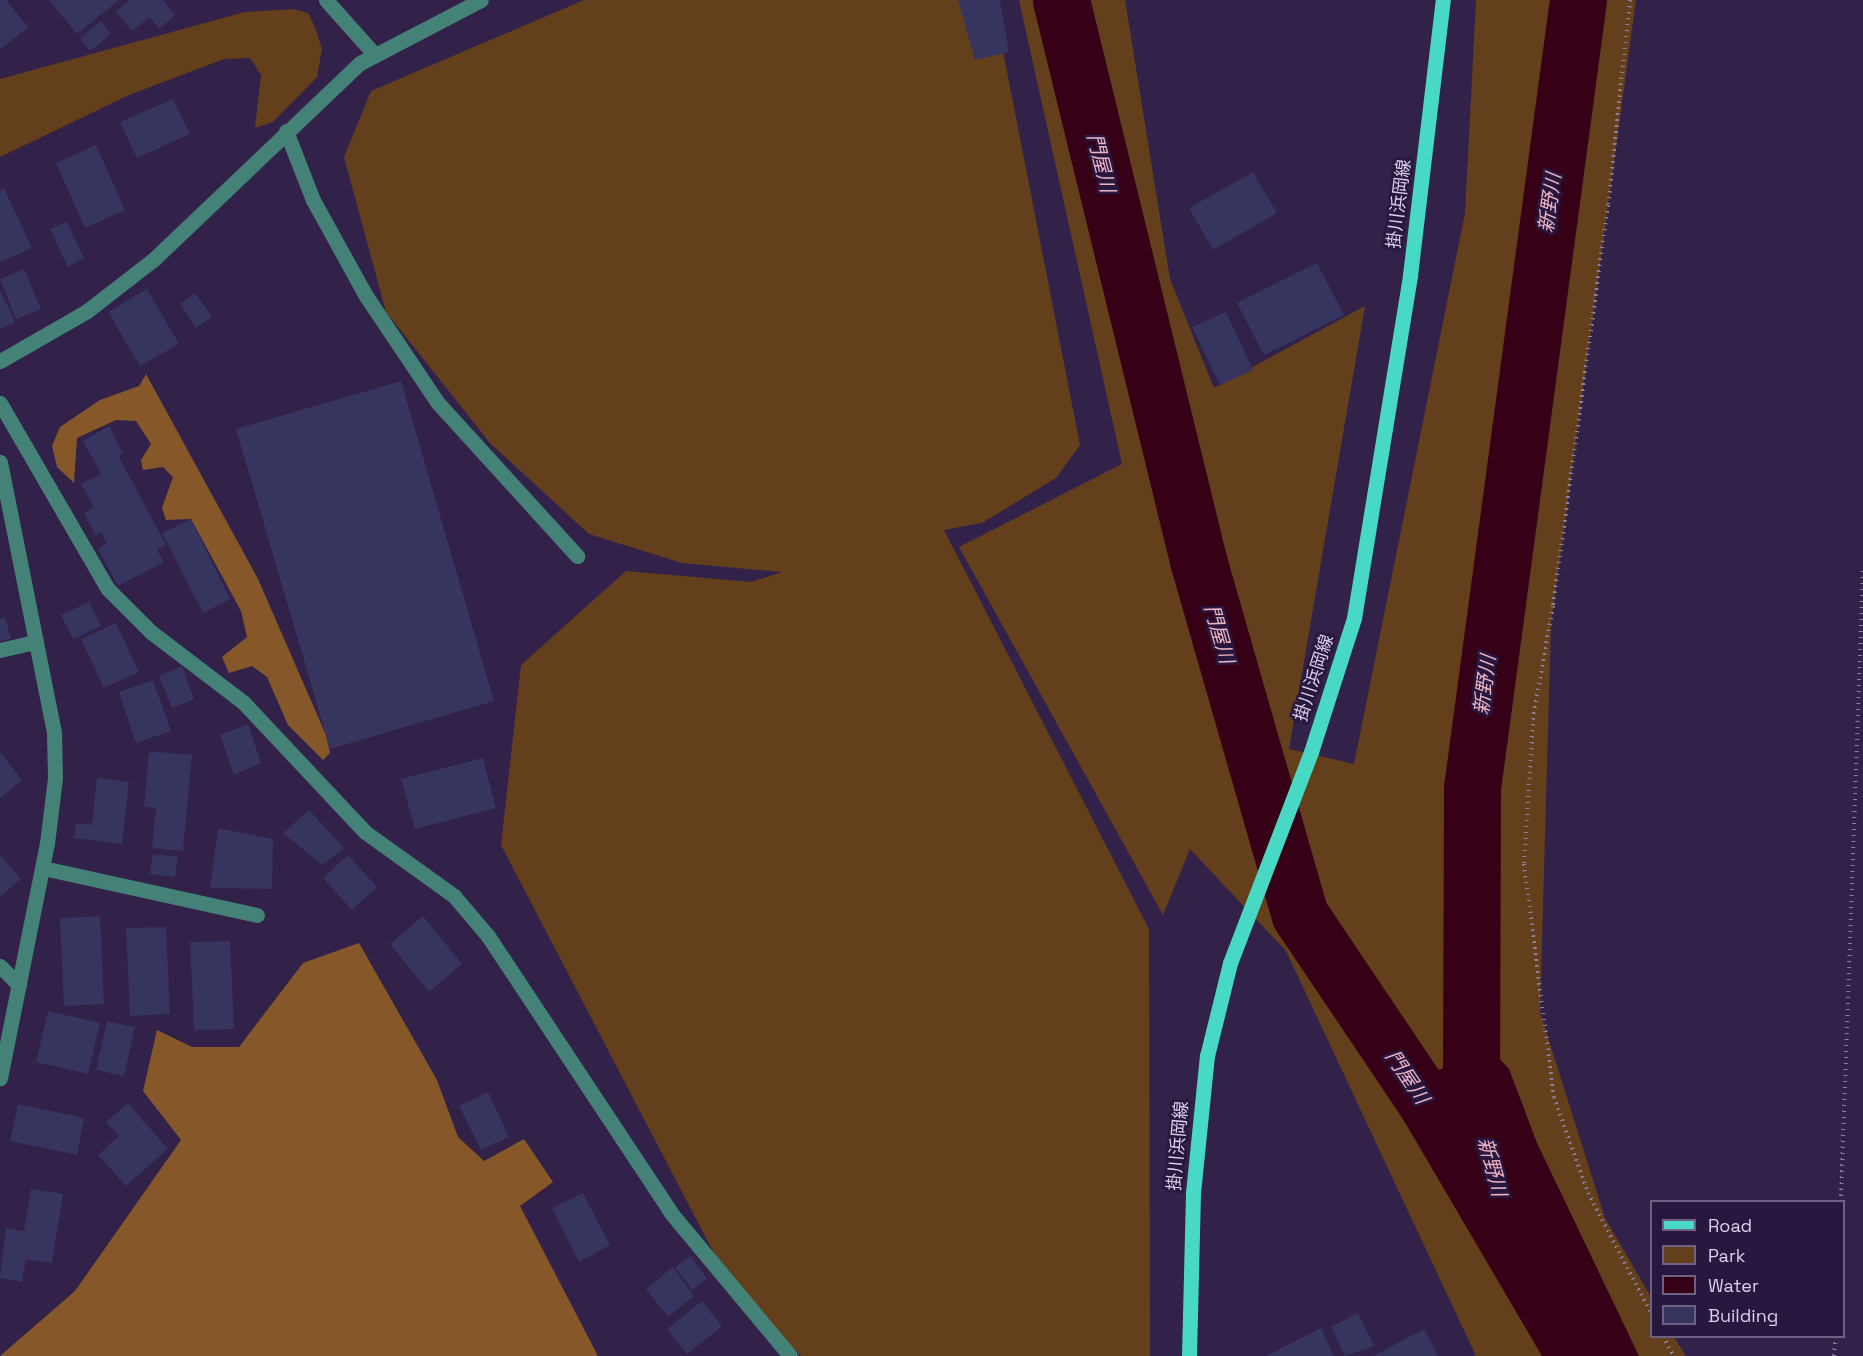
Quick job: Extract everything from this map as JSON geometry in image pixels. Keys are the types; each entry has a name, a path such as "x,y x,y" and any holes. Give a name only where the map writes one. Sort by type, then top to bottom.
{"main road":[{"name":"掛川浜岡線","path":"1189,1356 1193,1193 1207,1056 1230,963 1255,892 1311,752 1354,618 1410,275 1443,0"}],"street":[{"path":"326,0 375,55"},
{"path":"0,361 87,311 154,259 286,131 375,55 477,1"},
{"path":"286,131 313,200 366,296 438,404 577,556"},
{"path":"0,403 108,589 151,632 243,702 365,832 454,896 488,936 672,1213 790,1356"},
{"path":"0,462 54,733 55,778 43,868 0,1078"},
{"path":"0,650 36,642"},
{"path":"43,868 257,915"},
{"path":"0,966 19,985"}],"path":[{"path":"1630,0 1608,205 1553,606 1533,718 1524,864 1554,1097 1588,1193 1650,1311"},
{"path":"1841,1200 1863,566"},
{"path":"1664,1338 1673,1356"},
{"path":"1834,1356 1836,1338"}],"green space":[{"path":"584,0 993,0 1080,445 1056,478 982,523 944,530 1149,929 1150,1356 801,1356 729,1282 501,845 521,665 626,571 751,582 782,572 682,563 589,534 490,443 386,312 344,157 371,91"},
{"path":"1019,0 1125,0 1170,279 1214,388 1365,306 1289,749 1354,764 1465,213 1476,0 1636,0 1551,624 1540,1012 1605,1218 1650,1295 1650,1338 1675,1338 1686,1356 1476,1356 1286,951 1190,849 1163,915 959,547 1122,464"},
{"path":"293,9 308,13 322,49 317,77 273,122 255,128 261,75 250,58 224,59 129,95 0,157 0,79 245,12"}],"shaded area":[{"path":"146,374 258,579 326,735 330,753 323,760 288,725 267,677 252,666 229,673 222,657 247,637 241,611 191,519 166,520 162,508 173,477 163,467 143,470 141,460 151,444 136,421 116,420 77,438 74,483 57,467 52,446 60,427 100,400 139,386"},
{"path":"359,943 437,1080 458,1137 484,1161 524,1139 553,1182 520,1206 598,1356 0,1356 75,1291 181,1140 143,1091 157,1030 192,1047 239,1047 303,963"}],"water":[{"path":"1491,1050 1509,1069 1537,1143 1639,1356 1542,1356 1386,1090"}],"building":[{"path":"0,0 6,0 28,27 0,50"},
{"path":"49,0 119,0 77,34"},
{"path":"130,0 163,0 175,15 159,29 150,17 132,31 116,11"},
{"path":"958,0 1000,0 1009,52 975,60"},
{"path":"101,21 111,34 90,51 80,38"},
{"path":"173,99 190,134 137,158 120,122"},
{"path":"96,145 125,210 85,228 56,163"},
{"path":"1253,172 1277,213 1213,250 1189,208"},
{"path":"4,188 32,248 0,262 0,190"},
{"path":"67,222 84,258 68,267 50,229"},
{"path":"1317,263 1344,315 1264,355 1237,303"},
{"path":"24,269 41,309 16,319 0,279"},
{"path":"147,289 179,344 140,366 108,312"},
{"path":"0,290 15,322 0,329"},
{"path":"195,293 212,317 196,328 180,304"},
{"path":"1226,312 1253,370 1220,385 1192,327"},
{"path":"401,381 494,701 330,749 236,429"},
{"path":"109,426 123,453 118,455 166,545 157,550 164,562 118,586 98,549 107,544 101,532 95,535 84,513 94,508 81,484 101,474 83,441"},
{"path":"191,519 230,599 203,613 162,533"},
{"path":"89,602 101,626 73,639 61,615"},
{"path":"5,617 11,639 0,641 0,619"},
{"path":"116,623 139,672 104,688 81,639"},
{"path":"182,666 194,699 172,708 159,676"},
{"path":"153,680 171,731 136,743 119,692"},
{"path":"248,724 261,763 234,775 220,735"},
{"path":"149,751 192,755 183,851 152,848 156,808 144,807"},
{"path":"0,752 22,780 0,798"},
{"path":"483,758 496,808 415,829 401,779"},
{"path":"97,778 129,782 122,844 74,838 76,823 92,825"},
{"path":"309,810 344,848 322,865 283,833"},
{"path":"218,828 273,839 272,889 210,888"},
{"path":"153,854 178,857 175,877 150,874"},
{"path":"0,855 21,879 0,897"},
{"path":"348,855 377,887 352,910 323,878"},
{"path":"100,916 104,1004 64,1006 60,918"},
{"path":"423,916 462,964 429,992 390,944"},
{"path":"166,927 170,1014 130,1016 126,928"},
{"path":"230,941 234,1029 194,1030 190,942"},
{"path":"48,1011 100,1023 88,1074 36,1062"},
{"path":"107,1021 135,1027 124,1076 96,1070"},
{"path":"488,1092 509,1137 481,1150 459,1106"},
{"path":"128,1103 168,1149 126,1186 98,1155 119,1136 106,1122"},
{"path":"18,1104 84,1118 77,1155 10,1141"},
{"path":"31,1189 63,1194 52,1263 26,1259 22,1282 0,1278 6,1228 24,1231"},
{"path":"583,1193 610,1245 579,1262 552,1208"},
{"path":"691,1256 707,1279 692,1290 675,1267"},
{"path":"673,1267 694,1296 668,1317 646,1289"},
{"path":"702,1301 722,1326 687,1354 667,1329"},
{"path":"1358,1313 1374,1346 1345,1356 1331,1327"},
{"path":"1321,1328 1334,1356 1266,1356"},
{"path":"1424,1329 1438,1356 1373,1356"}],"waterway":[{"name":"門屋川","path":"1061,0 1198,560 1300,915 1454,1144"},
{"name":"新野川","path":"1483,1135 1471,1084 1472,788 1578,0"}]}
